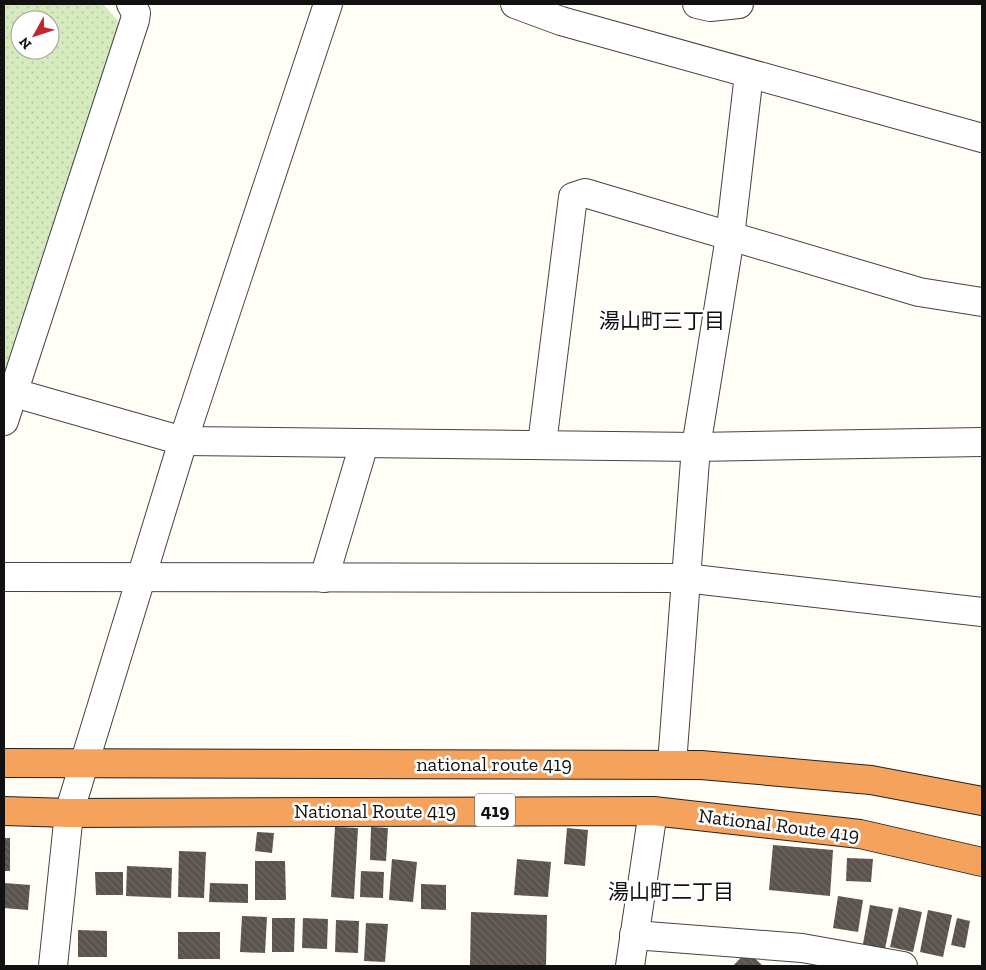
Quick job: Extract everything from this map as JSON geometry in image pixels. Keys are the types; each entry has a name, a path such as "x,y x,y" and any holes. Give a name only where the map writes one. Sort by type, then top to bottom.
{"highway":[{"name":"national route 419","path":"4,763 85,765 701,764 871,780 982,801"},
{"name":"National Route 419","path":"4,811 69,814 652,811 860,834 982,862"}],"street":[{"path":"4,421 8,392 135,20 136,13 131,4"},
{"path":"53,966 69,814 139,578 328,4"},
{"path":"515,4 561,21 982,138"},
{"path":"697,4 710,7 739,4"},
{"path":"672,764 696,447 730,237 749,74"},
{"path":"542,444 573,197 585,193 919,292 982,302"},
{"path":"8,392 183,442 696,447 982,442"},
{"path":"324,578 364,444"},
{"path":"4,577 685,578 982,612"},
{"path":"630,966 652,811"},
{"path":"634,935 802,948 902,966"}],"green space":[{"path":"4,4 103,4 120,23 7,369 4,368"}],"building":[{"path":"335,827 358,828 354,899 331,897"},
{"path":"371,827 388,828 386,861 370,860"},
{"path":"567,828 588,830 585,866 564,864"},
{"path":"257,832 274,833 272,853 255,851"},
{"path":"4,838 10,838 10,871 4,871"},
{"path":"773,845 833,850 830,896 769,890"},
{"path":"179,851 206,852 204,898 178,897"},
{"path":"847,858 873,859 871,882 846,881"},
{"path":"392,859 417,862 413,902 389,900"},
{"path":"517,859 551,862 548,897 514,895"},
{"path":"255,861 285,861 286,900 255,900"},
{"path":"127,866 172,868 171,898 126,896"},
{"path":"361,871 384,872 383,898 360,897"},
{"path":"95,872 123,872 123,895 96,895"},
{"path":"4,883 30,885 28,910 4,908"},
{"path":"210,883 248,884 248,903 209,902"},
{"path":"421,884 446,885 446,910 421,909"},
{"path":"838,896 863,900 858,932 833,928"},
{"path":"870,905 893,909 885,949 863,944"},
{"path":"899,907 922,912 913,952 890,947"},
{"path":"928,910 952,915 943,957 920,952"},
{"path":"471,912 547,915 546,966 470,966"},
{"path":"242,916 267,917 265,953 240,952"},
{"path":"272,918 295,918 294,952 272,952"},
{"path":"303,918 328,919 327,949 302,948"},
{"path":"957,918 970,921 965,948 951,945"},
{"path":"336,920 359,921 358,953 335,952"},
{"path":"366,923 388,924 385,962 364,961"},
{"path":"78,930 107,931 107,957 78,957"},
{"path":"178,932 220,932 220,959 178,959"},
{"path":"747,951 763,966 733,966"}],"district":[{"name":"湯山町三丁目","path":"662,320"},
{"name":"湯山町二丁目","path":"671,891"}]}
